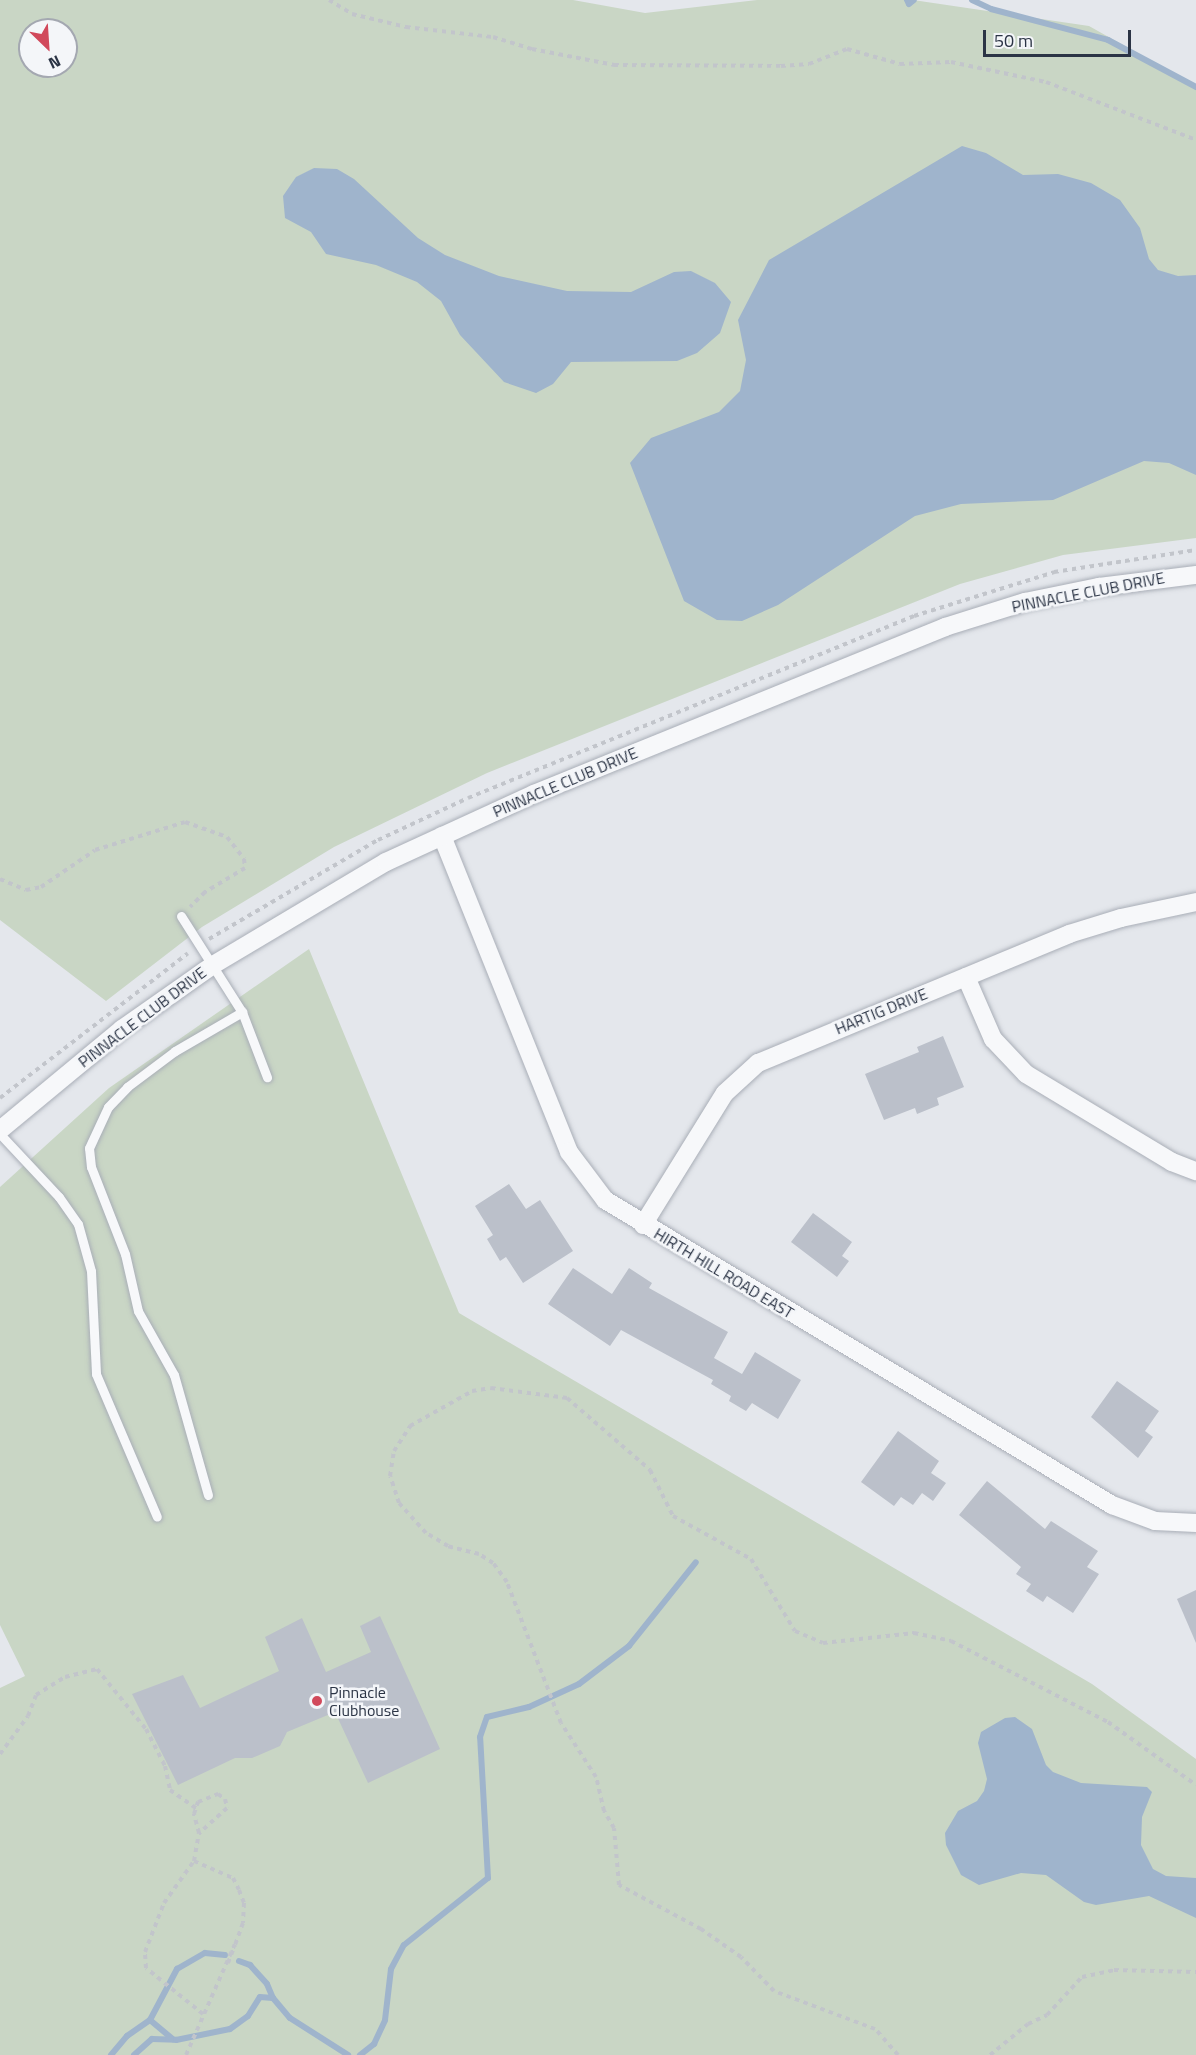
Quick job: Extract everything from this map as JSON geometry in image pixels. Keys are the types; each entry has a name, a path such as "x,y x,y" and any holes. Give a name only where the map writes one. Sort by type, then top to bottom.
{"street":[{"name":"PINNACLE CLUB DRIVE","path":"0,1132 122,1029 213,965 386,862 534,794 945,627 1035,600 1196,575"},
{"name":"HIRTH HILL ROAD EAST","path":"442,836 569,1152 604,1200 1113,1505 1155,1521 1196,1523"},
{"name":"HARTIG DRIVE","path":"643,1225 725,1093 758,1063 1089,928 1196,902"},
{"path":"966,977 993,1039 1026,1074 1172,1162 1196,1171"}],"lane":[{"path":"181,916 242,1012 267,1077"},
{"path":"208,1495 174,1375 138,1311 124,1254 91,1167 89,1148 108,1107 127,1087 175,1051 242,1012"},
{"path":"0,1132 59,1197 78,1224 91,1271 96,1374 157,1517"}],"path":[{"path":"329,0 352,14 406,27 494,37 532,50 614,65 781,66 809,64 847,50 900,64 951,62 1046,82 1196,140"},
{"path":"0,879 26,890 41,887 95,850 185,822 227,837 244,859 245,868 205,891 181,916"},
{"path":"898,2055 875,2029 774,1991 741,1957 701,1929 619,1885 614,1827 604,1811 596,1777 556,1710 507,1582 493,1563 426,1533 399,1503 390,1476 394,1451 410,1426 472,1391 491,1388 567,1398 650,1470 673,1516 752,1560 795,1631 823,1643 855,1642 914,1633 951,1641 1108,1722 1196,1785"},
{"path":"0,1754 23,1725 36,1695 65,1677 97,1669 146,1729 165,1766 170,1790 196,1808"},
{"path":"200,1833 226,1808 225,1799 218,1794 198,1802 196,1808 200,1833 194,1861 164,1903 151,1929 145,1952 146,1968 203,2014"},
{"path":"194,1861 233,1878 244,1903 243,1923 228,1963 210,2000 235,1944"},
{"path":"186,2055 235,1944"},
{"path":"990,2055 1028,2024 1047,2015 1082,1977 1114,1970 1196,1972"}],"green space":[{"path":"0,0 573,0 645,13 757,0 913,0 1089,26 1196,86 1196,538 1063,555 960,584 487,773 334,847 202,927 106,1001 0,920"},
{"path":"309,949 459,1313 1092,1684 1196,1759 1196,2055 0,2055 0,1688 25,1676 0,1625 0,1187 109,1088"}],"water":[{"path":"962,146 986,153 1023,175 1058,174 1091,183 1120,200 1140,228 1149,259 1158,270 1178,276 1196,275 1196,475 1169,463 1144,461 1053,500 961,504 915,516 778,605 742,621 717,620 684,601 630,463 651,438 719,412 740,391 746,360 738,320 769,260"},
{"path":"314,168 337,169 354,179 418,238 445,255 499,276 567,291 631,292 674,272 691,271 715,283 731,302 720,333 697,353 677,361 571,362 553,384 536,393 504,382 460,335 441,301 417,282 376,265 326,254 311,232 285,218 283,196 296,177"},
{"path":"1015,1717 1032,1729 1046,1765 1053,1772 1081,1783 1147,1787 1152,1792 1142,1817 1141,1845 1153,1869 1166,1876 1196,1878 1196,1918 1149,1896 1096,1905 1084,1902 1046,1875 1021,1873 979,1885 961,1875 946,1845 945,1833 958,1811 977,1801 984,1791 987,1779 978,1743 981,1732 1005,1718"}],"building":[{"path":"943,1036 964,1087 937,1098 939,1105 917,1114 915,1108 884,1120 865,1074 919,1052 917,1047"},
{"path":"509,1184 526,1209 540,1200 573,1251 523,1283 506,1257 500,1261 487,1239 493,1235 475,1206"},
{"path":"813,1213 852,1242 842,1256 849,1261 837,1277 791,1242"},
{"path":"573,1268 612,1294 629,1268 652,1283 649,1288 728,1332 714,1358 742,1374 755,1352 801,1380 778,1419 752,1403 746,1411 729,1401 731,1396 711,1384 713,1380 621,1330 610,1346 548,1304"},
{"path":"1117,1381 1159,1411 1145,1431 1153,1437 1138,1458 1091,1417"},
{"path":"898,1431 939,1461 931,1473 946,1483 933,1501 922,1493 913,1505 901,1497 894,1506 861,1482"},
{"path":"987,1481 1045,1529 1051,1521 1098,1551 1087,1567 1099,1574 1073,1613 1047,1596 1043,1602 1026,1591 1031,1584 1016,1574 1021,1567 959,1515"},
{"path":"1196,1590 1196,1643 1177,1599"},
{"name":"Pinnacle Clubhouse","path":"380,1616 440,1749 368,1783 335,1712 287,1732 280,1746 252,1758 235,1758 178,1785 132,1694 183,1675 200,1708 279,1671 265,1637 302,1618 326,1672 371,1652 360,1626"}],"waterway":[{"path":"907,0 909,4 914,0"},
{"path":"972,0 991,9 1108,40 1196,87"},
{"path":"360,2055 374,2044 385,2020 391,1969 404,1945 488,1878 480,1737 487,1717 529,1707 579,1684 629,1646 696,1562"},
{"path":"150,2020 177,1969 205,1953 225,1955"},
{"path":"239,1961 250,1965 267,1984 273,1998"},
{"path":"134,2055 152,2039 176,2040 230,2029 248,2016 260,1997 273,1998 290,2018 348,2055"},
{"path":"111,2055 127,2036 150,2020 173,2039"}],"place":[{"name":"Pinnacle Clubhouse","path":"317,1701"}]}
